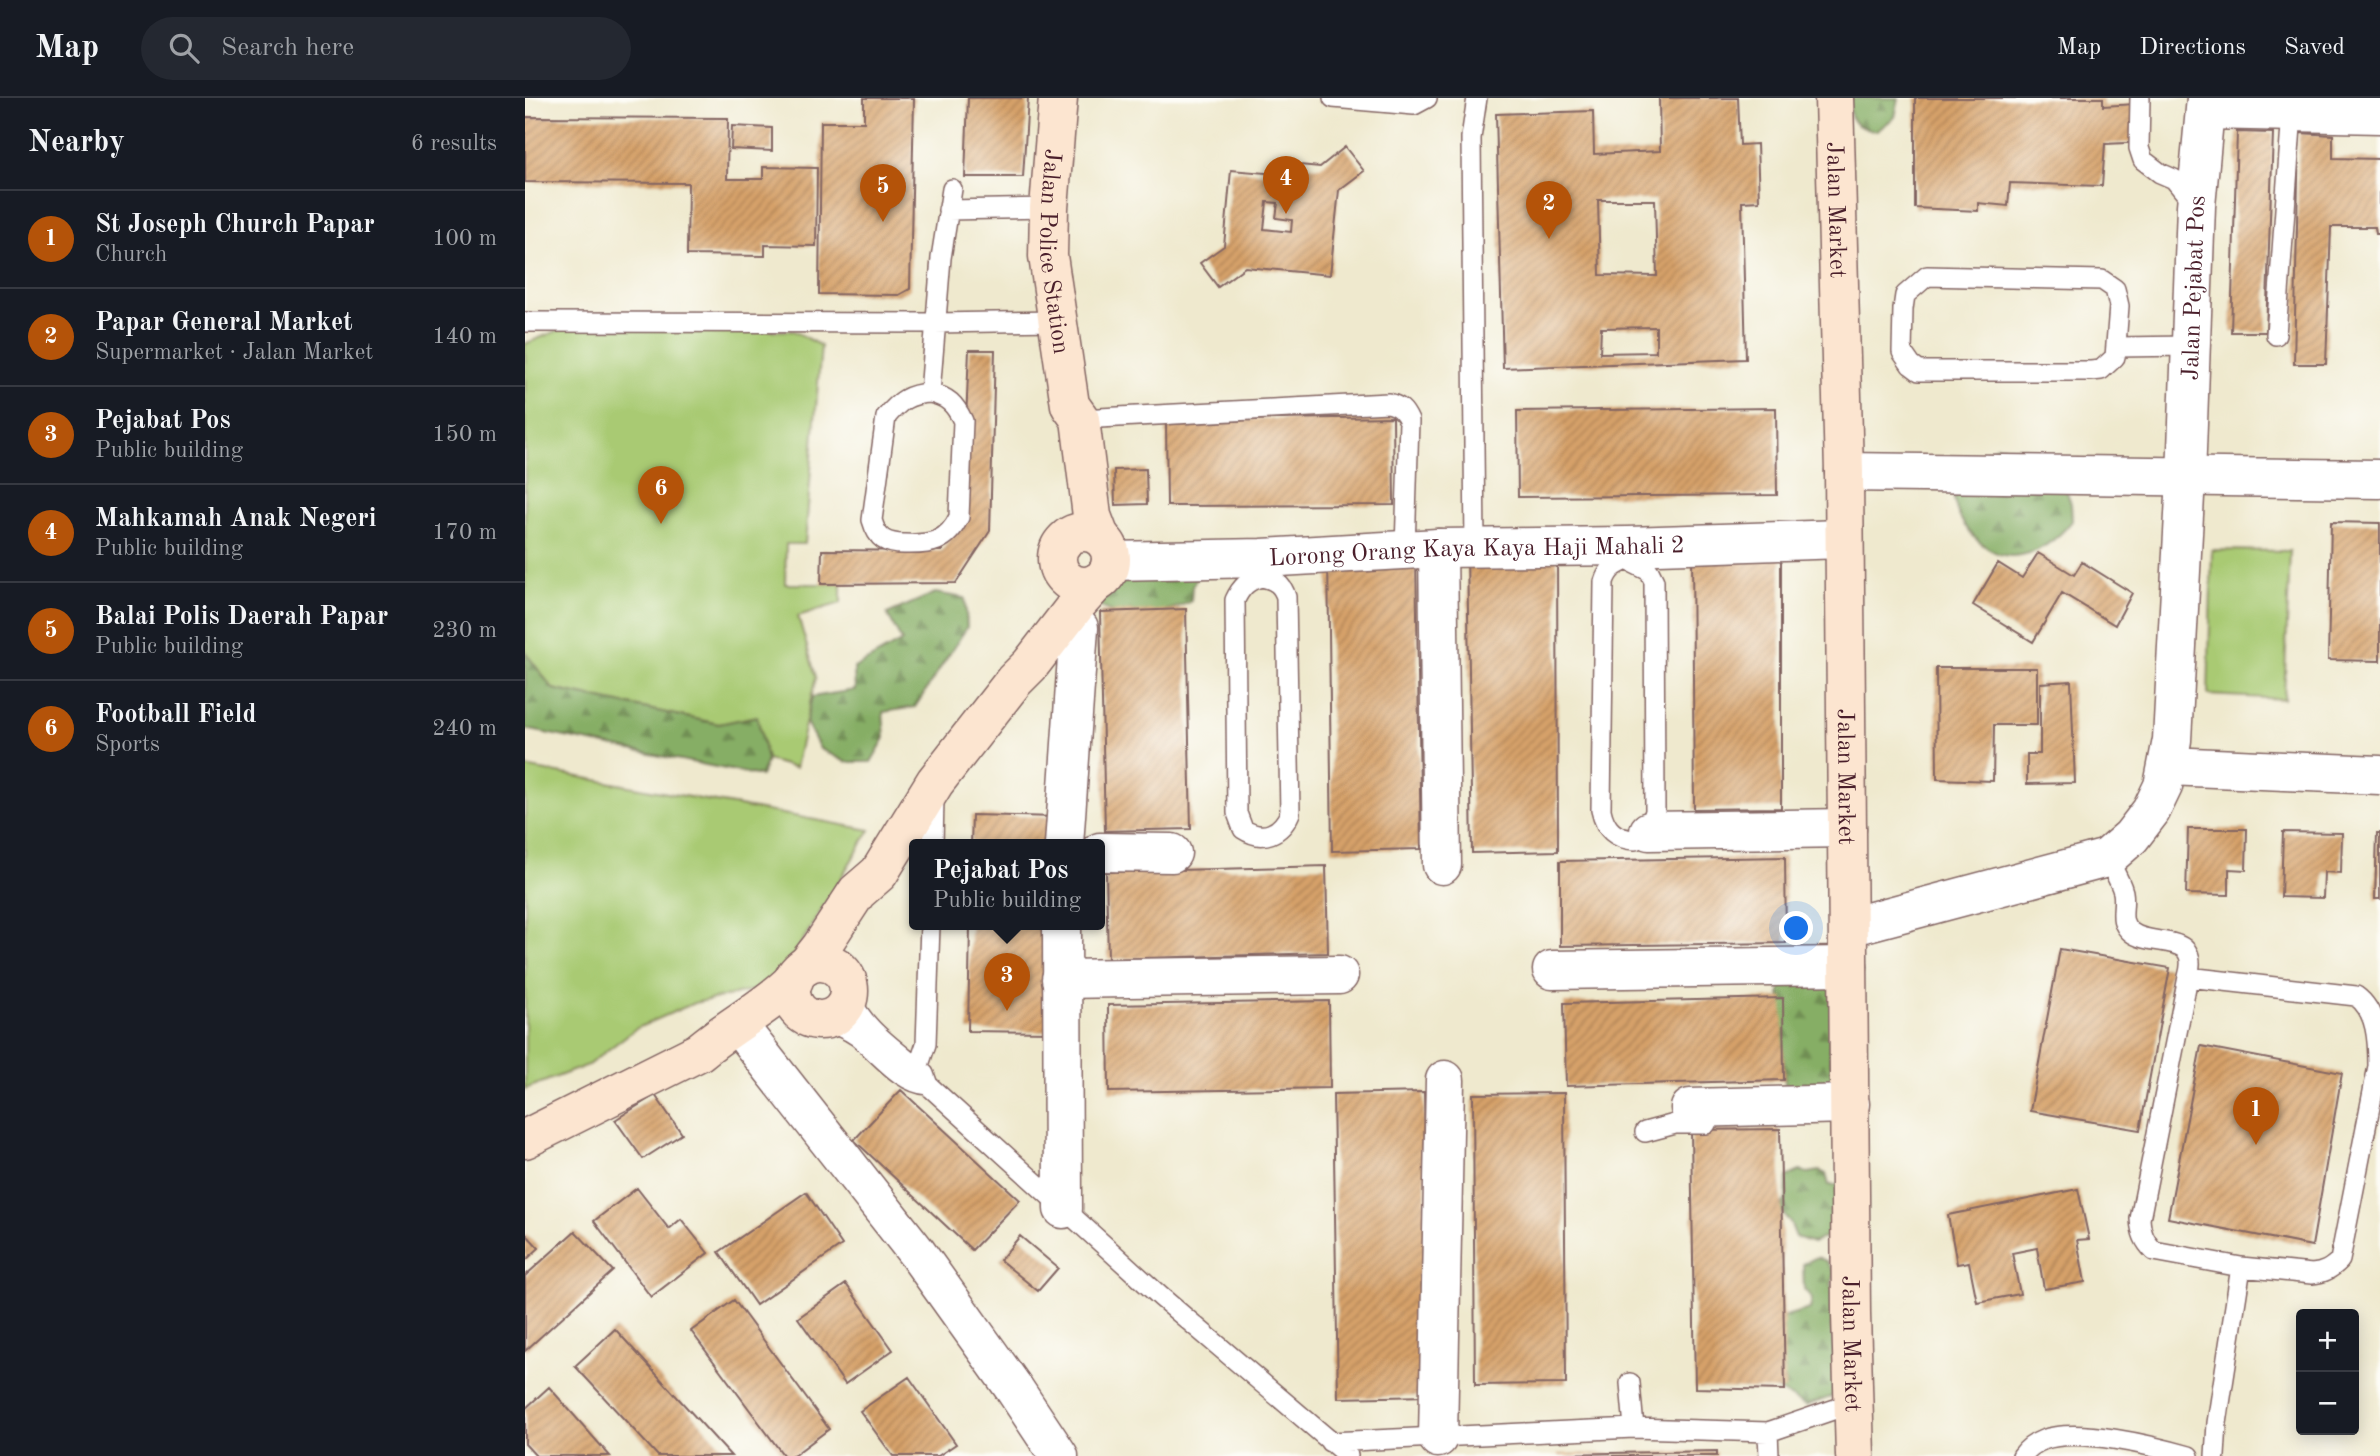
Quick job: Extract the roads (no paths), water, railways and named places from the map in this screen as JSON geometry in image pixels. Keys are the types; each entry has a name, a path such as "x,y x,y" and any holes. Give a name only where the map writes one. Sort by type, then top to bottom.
{"street":[{"name":"Jalan Police Station","path":"879,873 935,782 1014,681 1054,580 1086,556 1070,521 1065,422 1075,412 1048,256 1058,98"},
{"name":"Jalan Market","path":"1834,98 1844,472 1855,1456"},
{"path":"2206,104 2292,112 2380,114"},
{"name":"Jalan Pejabat Pos","path":"2107,858 2131,837 2151,811 2163,786 2172,740 2186,477 2196,206 2206,104"},
{"path":"1844,472 2380,479"},
{"name":"Lorong Orang Kaya Kaya Haji Mahali 2","path":"1086,556 1262,568 1439,548 1628,553 1843,539"},
{"path":"1439,548 1442,865"},
{"path":"1064,839 1079,628"},
{"path":"2168,766 2380,775"},
{"path":"1649,831 1847,828"},
{"path":"1105,852 1173,853"},
{"path":"1849,927 2107,858"},
{"path":"832,1003 796,1007 791,989 857,892 879,873"},
{"path":"832,1003 843,960 873,903 879,873"},
{"path":"1062,930 1063,1209"},
{"path":"525,1139 699,1052 721,1033 773,999 800,973 824,963 840,970 832,1003"},
{"path":"1552,970 1848,966"},
{"path":"1061,979 1339,975"},
{"path":"699,1052 728,1046 832,1003"},
{"path":"748,1038 917,1253 1016,1390 1059,1456"},
{"path":"1438,1438 1445,1080"},
{"path":"1690,1108 1850,1112"}],"lane":[{"path":"1333,98 1414,105 1427,98"},
{"path":"1439,548 1471,180 1471,138 1477,98"},
{"path":"2140,98 2139,148 2143,160 2160,173 2174,179 2196,206"},
{"path":"2276,335 2292,112"},
{"path":"930,393 935,323 952,188"},
{"path":"948,210 1049,208"},
{"path":"1927,276 2102,280 2115,289 2119,306 2117,347 2115,357 2101,370 1919,371 1910,365 1902,352 1905,295 1927,276"},
{"path":"525,322 1058,321"},
{"path":"2117,347 2190,346"},
{"path":"930,393 947,397 957,407 963,421 959,517 943,538 926,545 896,544 883,539 872,520 886,417 896,405 913,394 930,393"},
{"path":"1075,412 1388,403 1395,405 1401,408 1409,421 1439,548"},
{"path":"1628,553 1649,570 1654,581 1655,811 1649,831 1635,840 1618,837 1604,823 1601,810 1604,582 1607,572 1628,553"},
{"path":"1262,568 1283,588 1286,597 1290,813 1276,833 1259,836 1243,829 1237,813 1235,600 1244,585 1262,568"},
{"path":"933,839 935,782"},
{"path":"2107,858 2123,891 2122,918 2126,927 2144,938 2178,944 2186,951 2190,961 2140,1219 2145,1242 2154,1251 2241,1266 2312,1274 2333,1268 2340,1260 2378,1066 2378,1048 2370,1010 2356,996 2346,993 2189,977"},
{"path":"918,1068 926,1044 930,930"},
{"path":"832,1003 854,1009 865,1023 924,1074 928,1085 1063,1209 1182,1315 1348,1456"},
{"path":"832,1003 839,1025 855,1034 915,1084 928,1085"},
{"path":"1645,1132 1675,1124 1850,1112"},
{"path":"2215,1456 2217,1423 2241,1266"},
{"path":"1630,1383 1634,1428"},
{"path":"1330,1442 1634,1428 1768,1432 1853,1403"},
{"path":"1768,1432 1769,1456"},
{"path":"2022,1456 2027,1449 2043,1440 2063,1436 2108,1439 2162,1448 2189,1456"}],"place":[{"name":"Mahkamah Anak Negeri","path":"1286,214"},
{"name":"Balai Polis Daerah Papar","path":"883,222"},
{"name":"Papar General Market","path":"1549,239"},
{"name":"Football Field","path":"661,524"},
{"name":"Pejabat Pos","path":"1007,1011"},
{"name":"St Joseph Church Papar","path":"2256,1145"}]}
